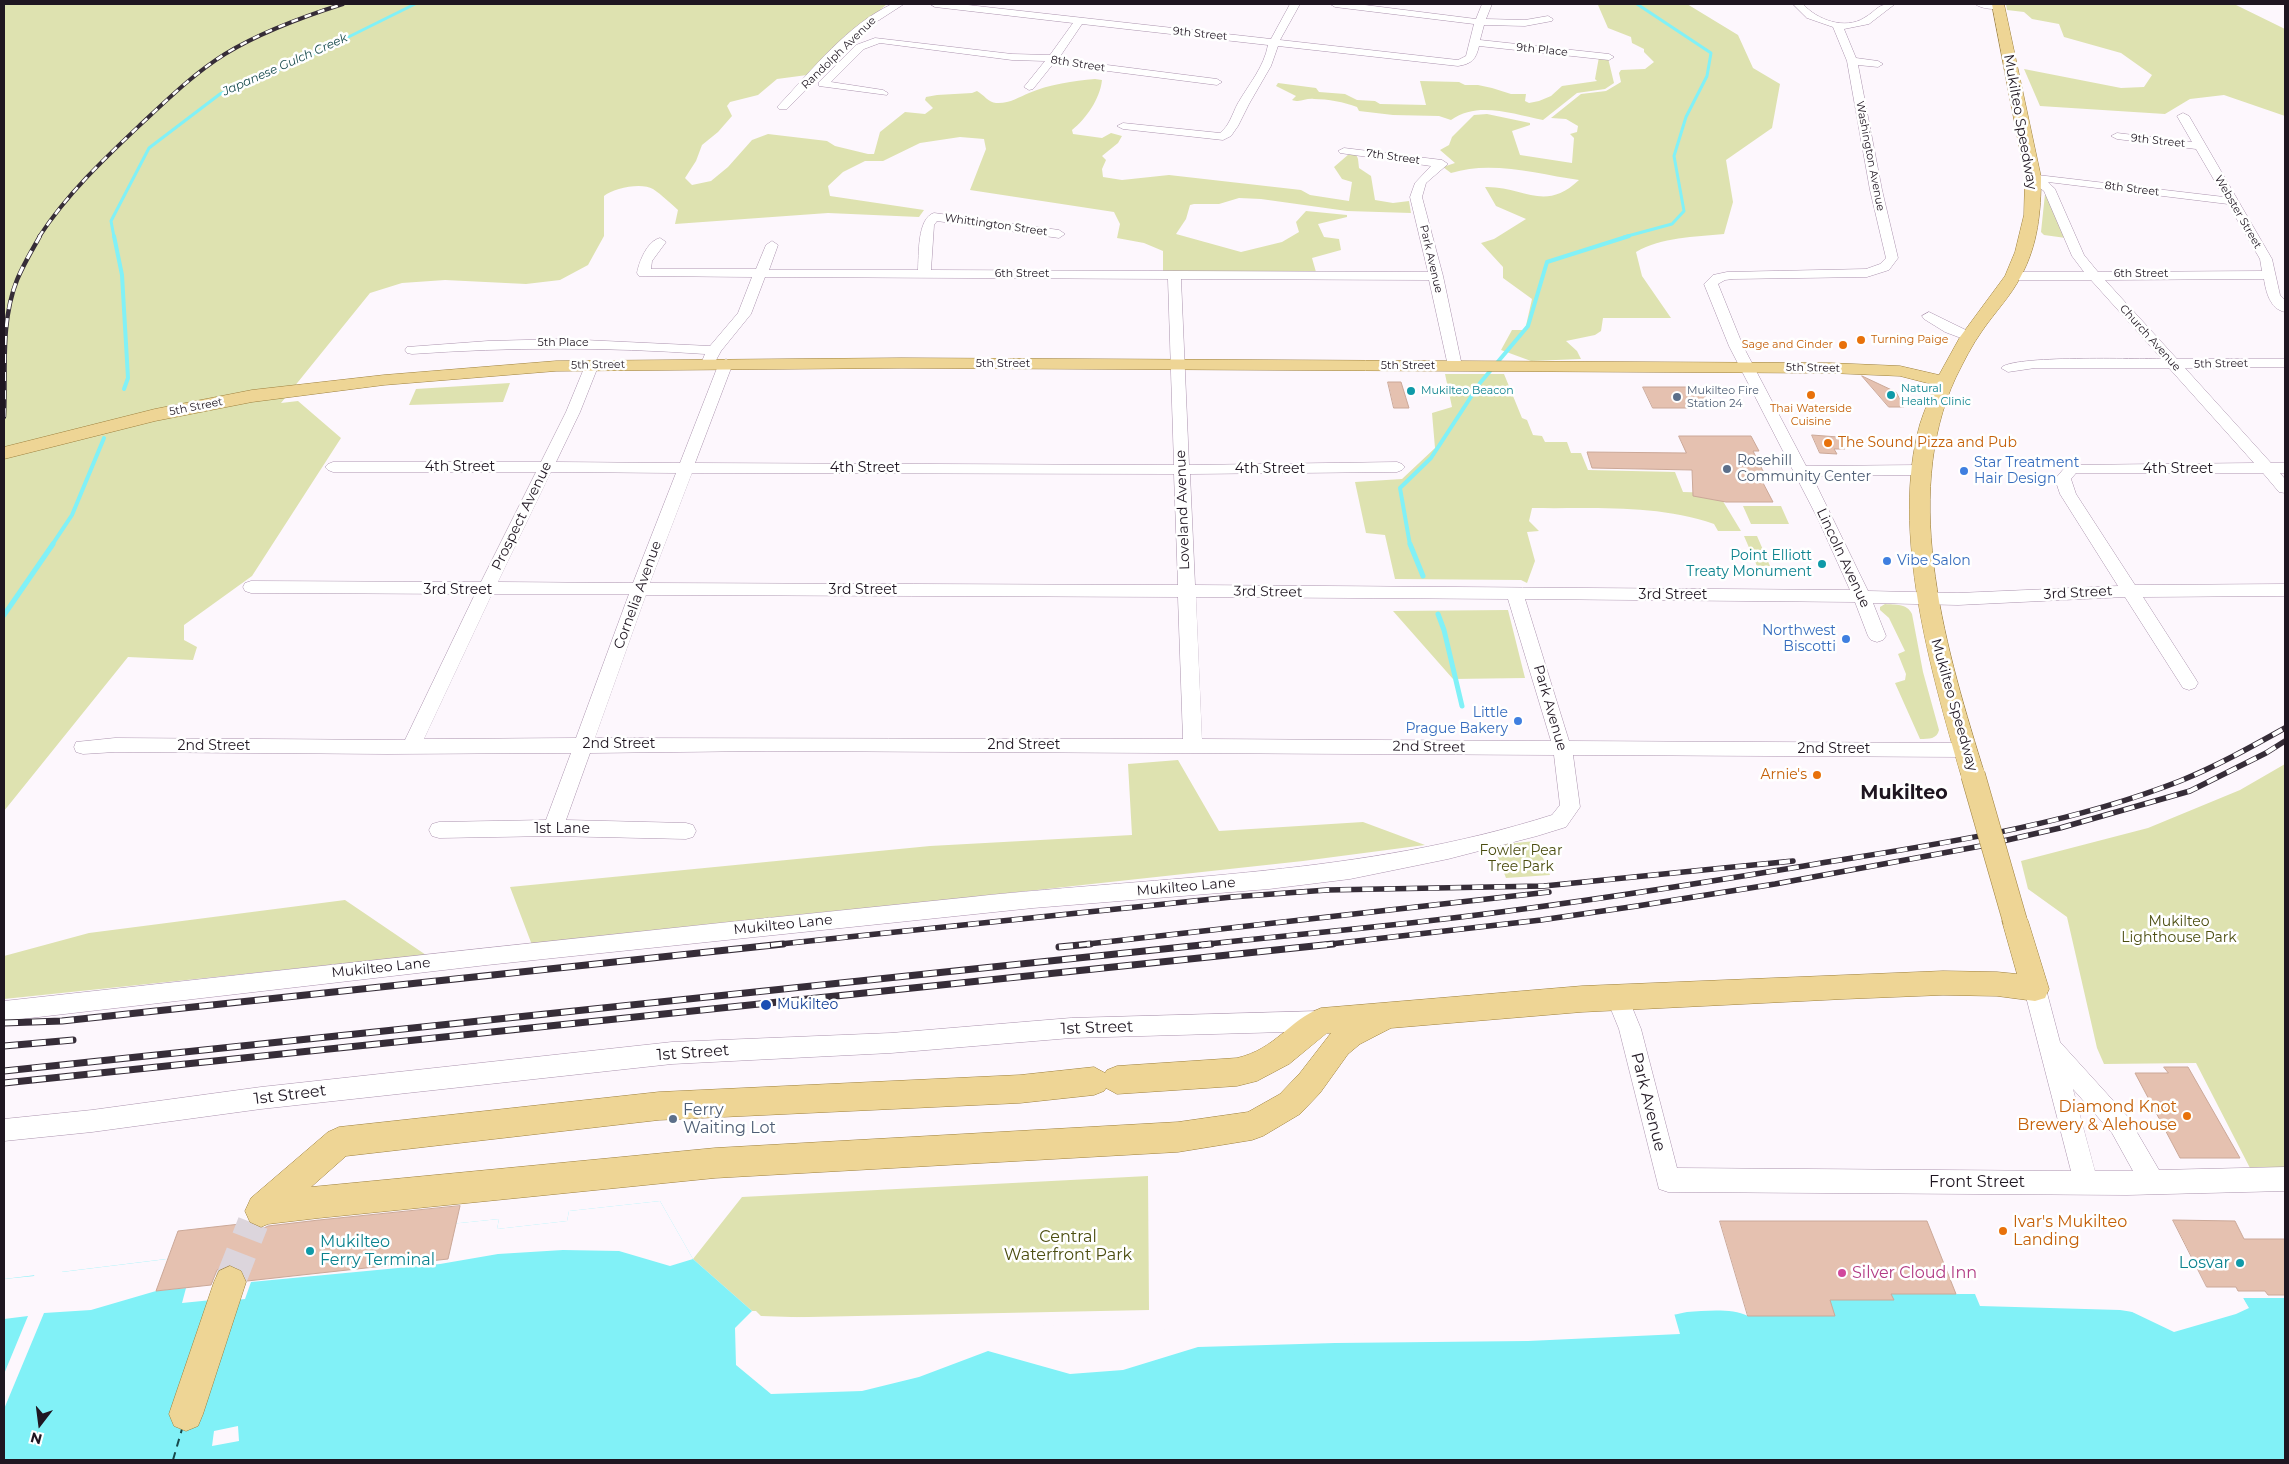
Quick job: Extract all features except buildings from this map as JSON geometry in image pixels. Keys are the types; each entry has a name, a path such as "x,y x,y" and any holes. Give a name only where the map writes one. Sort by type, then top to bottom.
{"main road":[{"name":"Mukilteo Speedway","path":"1998,5 2033,177 2030,230 2013,276 1969,337 1945,382 1932,416 1922,470 1922,535 1928,598 1942,671 1974,775 2034,989"},
{"name":"5th Street","path":"4,453 156,415 252,396 384,380 556,366 716,359 1178,365 1881,369 1900,371 1945,382"},
{"name":"1st Street","path":"1321,1021 1617,998 1943,983 1997,984 2034,989"},
{"path":"1321,1021 1279,1054 1258,1067 1237,1072 1105,1080 1020,1089 659,1106 338,1142 257,1216 319,1202 715,1163 1178,1137 1252,1126 1290,1104 1310,1083 1338,1045 1350,1035 1386,1016"},
{"path":"186,1414 230,1282"}],"street":[{"name":"Randolph Avenue","path":"784,107 875,17 898,4"},
{"name":"9th Street","path":"936,4 1448,62 1465,62"},
{"path":"1123,126 1223,137 1229,133 1258,81 1273,49 1274,42 1295,4"},
{"path":"1335,4 1480,22 1525,23 1548,19"},
{"path":"1465,62 1472,57 1480,22 1487,4"},
{"path":"1798,4 1805,14 1836,25 1862,24 1890,4"},
{"path":"1980,4 1998,5"},
{"path":"1029,88 1079,21"},
{"name":"Washington Avenue","path":"1714,294 1711,284 1713,280 1721,276 1867,273 1887,266 1892,258 1876,190 1852,61 1836,25"},
{"name":"Randolph Avenue","path":"879,40 860,47 824,84 883,94"},
{"name":"8th Street","path":"879,40 1012,57 1053,58 1057,62 1217,82"},
{"name":"9th Place","path":"1475,43 1609,57"},
{"path":"1852,61 1878,64"},
{"name":"Webster Street","path":"2184,116 2230,201 2266,259 2274,296 2285,308"},
{"name":"9th Street","path":"2117,136 2200,146"},
{"name":"7th Street","path":"1344,151 1442,164"},
{"name":"Park Avenue","path":"1442,164 1430,171 1421,181 1416,193 1416,202 1419,216 1424,225 1455,366"},
{"name":"8th Street","path":"2033,177 2230,201"},
{"name":"Church Avenue","path":"2033,177 2049,189 2078,256 2092,274 2285,488"},
{"name":"Whittington Street","path":"924,274 928,225 934,217 1058,234"},
{"name":"6th Street","path":"660,242 646,262 644,273 1436,276"},
{"path":"760,274 772,245"},
{"name":"Cornelia Avenue","path":"553,828 639,590 686,467 716,359 744,314 760,274"},
{"name":"6th Street","path":"2013,276 2092,274 2269,275"},
{"name":"Loveland Avenue","path":"1174,275 1193,745"},
{"name":"Lincoln Avenue","path":"1714,294 1748,367 1802,470 1861,596 1877,636"},
{"path":"1930,316 1950,329 1969,337"},
{"name":"5th Place","path":"412,350 464,346 598,343 716,359"},
{"name":"5th Street","path":"2008,368 2036,364 2173,365 2285,363"},
{"name":"Prospect Avenue","path":"411,746 573,412 592,364"},
{"name":"4th Street","path":"333,467 546,466 1182,469 1397,467"},
{"name":"4th Street","path":"2130,590 2068,494 2064,479 2072,468 2285,468"},
{"path":"1802,470 1818,472 1922,470"},
{"name":"3rd Street","path":"250,587 486,590 1861,596 1958,599 2130,590 2285,590"},
{"path":"2130,590 2188,682"},
{"name":"Park Avenue","path":"1515,594 1562,749 1569,786 1570,807 1559,821"},
{"name":"2nd Street","path":"83,747 115,745 411,746 584,744 1193,745 1562,749 1966,750"},
{"name":"Mukilteo Lane","path":"4,1010 497,955 1033,899 1270,880 1350,870 1448,851 1559,821"},
{"name":"1st Lane","path":"439,830 553,828 686,831"},
{"name":"Mukilteo Speedway","path":"2034,989 2086,1183"},
{"name":"Park Avenue","path":"1617,998 1630,1029 1668,1180"},
{"name":"1st Street","path":"4,1130 92,1121 261,1098 672,1053 891,1043 1071,1028 1321,1021"},
{"path":"2050,1046 2120,1126 2152,1182"},
{"name":"Front Street","path":"1668,1180 2086,1183 2285,1179"}],"green space":[{"path":"4,4 887,4 807,75 777,79 758,95 730,102 727,106 732,116 718,132 702,145 696,161 685,178 692,185 711,181 728,167 752,140 768,134 827,141 835,146 874,154 880,132 905,112 925,114 933,108 925,100 926,97 977,91 991,102 1001,103 1053,85 1095,79 1102,80 1095,101 1087,114 1072,130 1073,134 1102,138 1111,133 1122,136 1118,143 1102,156 1106,160 1102,169 1103,177 1122,180 1169,175 1301,190 1310,195 1349,201 1352,182 1342,179 1334,167 1349,154 1356,154 1359,168 1371,176 1375,200 1393,203 1409,201 1411,213 1347,211 1261,199 1239,198 1219,204 1194,204 1190,205 1186,219 1176,234 1241,252 1282,242 1299,232 1296,222 1306,211 1347,215 1347,217 1318,224 1324,237 1339,239 1341,250 1312,258 1316,272 1163,272 1163,251 1144,243 1117,238 1120,224 1114,212 970,190 986,149 984,139 960,137 920,143 883,161 865,161 843,172 828,186 830,196 924,210 919,217 828,213 675,224 678,210 653,189 635,186 614,191 604,196 604,236 588,265 560,280 526,284 445,280 402,283 370,293 281,403 298,401 341,438 252,576 184,625 184,640 197,647 193,660 128,657 4,811"},
{"path":"1593,4 1687,4 1738,35 1753,68 1780,84 1772,128 1726,160 1733,202 1724,234 1656,243 1636,252 1642,276 1671,318 1603,318 1601,331 1595,335 1566,341 1577,351 1581,359 1531,361 1501,350 1512,330 1525,330 1532,299 1503,278 1503,267 1481,243 1494,239 1526,219 1496,206 1485,187 1511,190 1534,196 1544,196 1555,195 1567,190 1579,180 1515,169 1498,168 1466,169 1451,173 1443,167 1455,163 1440,150 1449,145 1452,137 1474,115 1487,114 1530,123 1530,125 1512,131 1520,155 1572,163 1574,138 1570,134 1577,132 1578,126 1566,119 1551,118 1581,94 1606,91 1621,82 1619,73 1621,70 1645,69 1654,62 1644,52 1644,49 1632,43 1631,37 1608,28 1598,5"},
{"path":"2006,4 2234,4 2285,29 2285,116 2224,95 2190,99 2165,114 2040,106 2024,69 2121,88 2144,87 2152,75 2121,53 2064,37 2059,24 2032,19 2024,12 2007,10"},
{"path":"1599,57 1608,58 1614,83 1605,89 1577,93 1543,120 1507,112 1484,110 1461,114 1451,120 1439,116 1393,115 1359,111 1357,107 1330,100 1292,100 1296,96 1276,86 1278,83 1316,88 1319,92 1345,94 1357,100 1375,101 1380,104 1426,105 1420,81 1459,82 1465,85 1492,88 1511,94 1526,94 1525,101 1529,103 1551,96 1562,86 1597,81 1595,79"},
{"path":"2045,194 2047,194 2066,238 2044,235 2041,232"},
{"path":"1445,374 1504,374 1522,418 1527,420 1533,435 1542,436 1545,442 1567,442 1571,453 1581,453 1588,470 1675,472 1683,492 1718,493 1741,531 1718,531 1714,524 1670,513 1647,510 1532,508 1529,521 1539,531 1527,532 1535,561 1527,583 1521,580 1395,579 1385,535 1366,533 1355,482 1402,479 1435,448 1432,413 1452,407"},
{"path":"510,383 503,402 409,405 416,389"},
{"path":"1743,506 1781,506 1789,524 1751,524"},
{"path":"1744,536 1757,536 1770,566 1757,566"},
{"path":"1885,604 1904,606 1912,614 1923,672 1939,730 1932,738 1920,739 1895,683 1905,680 1906,674 1898,654 1905,651 1889,618 1880,610 1880,607"},
{"path":"1508,610 1525,678 1453,679 1393,611"},
{"path":"1178,760 1219,831 1363,822 1425,845 1303,861 532,945 510,887 930,846 1132,835 1128,764"},
{"name":"Mukilteo Lighthouse Park","path":"2285,764 2285,1170 2251,1170 2196,1063 2104,1064 2097,1048 2067,917 2028,889 2021,861 2148,828 2240,790"},
{"name":"Fowler Pear Tree Park","path":"1536,841 1550,875 1506,878 1493,845"},
{"path":"345,900 426,955 4,999 4,956 89,933"},
{"name":"Central Waterfront Park","path":"1148,1176 1149,1310 760,1318 693,1259 742,1197"}],"water":[{"path":"660,1201 693,1259 760,1318 1336,1337 1560,1334 1668,1314 1718,1311 1741,1313 1748,1316 1830,1300 1892,1294 1975,1294 1980,1306 2120,1310 2165,1317 2248,1308 2243,1298 2285,1298 2285,1460 4,1460 4,1279 450,1224 499,1219 497,1229 567,1221 569,1211"}],"pier":[{"path":"660,1201 693,1259 670,1266 619,1251 563,1250 498,1254 440,1264 251,1282 245,1299 182,1303 186,1288 156,1291 91,1310 44,1313 4,1409 4,1374 28,1316 4,1319 4,1279 34,1276 35,1273 62,1270 62,1272 450,1224 499,1219 497,1229 567,1221 569,1211"},
{"path":"2241,1298 2243,1298 2249,1308 2236,1314 2174,1332 2127,1308 2165,1314 2245,1306"},
{"path":"752,1311 756,1311 761,1316 1336,1335 1559,1331 1669,1311 1674,1313 1680,1334 1528,1341 1335,1343 1198,1347 1123,1370 1070,1374 988,1351 919,1377 862,1391 771,1394 736,1365 735,1328"},
{"path":"238,1426 239,1441 212,1446 214,1431"}],"waterway":[{"name":"Japanese Gulch Creek","path":"114,237 111,221 149,148 220,94 304,59 415,4"},
{"path":"1624,237 1672,224 1684,211 1674,156 1686,117 1707,76 1711,53 1637,4"},
{"name":"Japanese Gulch Creek","path":"114,236 122,275 128,378 124,389"},
{"path":"1410,545 1400,488 1431,458 1480,383 1528,326 1547,262 1629,236"},
{"name":"Japanese Gulch Creek","path":"52,545 72,515 104,438"},
{"name":"Japanese Gulch Creek","path":"4,615 53,544"},
{"path":"1410,544 1423,576"},
{"path":"1438,614 1444,630 1462,706"}],"ferry route":[{"path":"173,1460 182,1429"}],"tunnel":[{"path":"230,1282 253,1223"}],"railway":[{"path":"39,237 61,206 99,164 170,97 202,70 225,54 267,32 343,4"},
{"path":"4,417 5,348 8,313 17,280 40,236"},
{"path":"1199,945 1489,914 1669,888 1994,833 2088,811 2180,781 2221,763 2285,728"},
{"path":"1322,945 1541,920 1637,906 1775,884 1981,846 2060,828 2190,791 2266,753 2285,741"},
{"path":"771,945 1232,897 1327,890 1544,886 1793,861"},
{"path":"1079,945 1549,892"},
{"path":"4,1023 62,1021 783,944"},
{"path":"1059,947 1090,944"},
{"path":"4,1071 1211,944"},
{"path":"4,1083 1333,944"},
{"path":"4,1046 73,1040"}],"place":[{"name":"Turning Paige","path":"1861,340"},
{"name":"Sage and Cinder","path":"1843,345"},
{"name":"Mukilteo Beacon","path":"1411,391"},
{"name":"Thai Waterside Cuisine","path":"1811,395"},
{"name":"Natural Health Clinic","path":"1891,395"},
{"name":"Mukilteo Fire Station 24","path":"1677,397"},
{"name":"The Sound Pizza and Pub","path":"1828,443"},
{"name":"Rosehill Community Center","path":"1727,469"},
{"name":"Star Treatment Hair Design","path":"1964,471"},
{"name":"Vibe Salon","path":"1887,561"},
{"name":"Point Elliott Treaty Monument","path":"1822,564"},
{"name":"Northwest Biscotti","path":"1846,639"},
{"name":"Little Prague Bakery","path":"1518,721"},
{"name":"Arnie's","path":"1817,775"},
{"name":"Mukilteo","path":"766,1005"},
{"name":"Diamond Knot Brewery & Alehouse","path":"2187,1116"},
{"name":"Ferry Waiting Lot","path":"673,1119"},
{"name":"Ivar's Mukilteo Landing","path":"2003,1231"},
{"name":"Mukilteo Ferry Terminal","path":"310,1251"},
{"name":"Losvar","path":"2240,1263"},
{"name":"Silver Cloud Inn","path":"1842,1273"}],"district":[{"name":"Mukilteo","path":"1904,793"}]}
